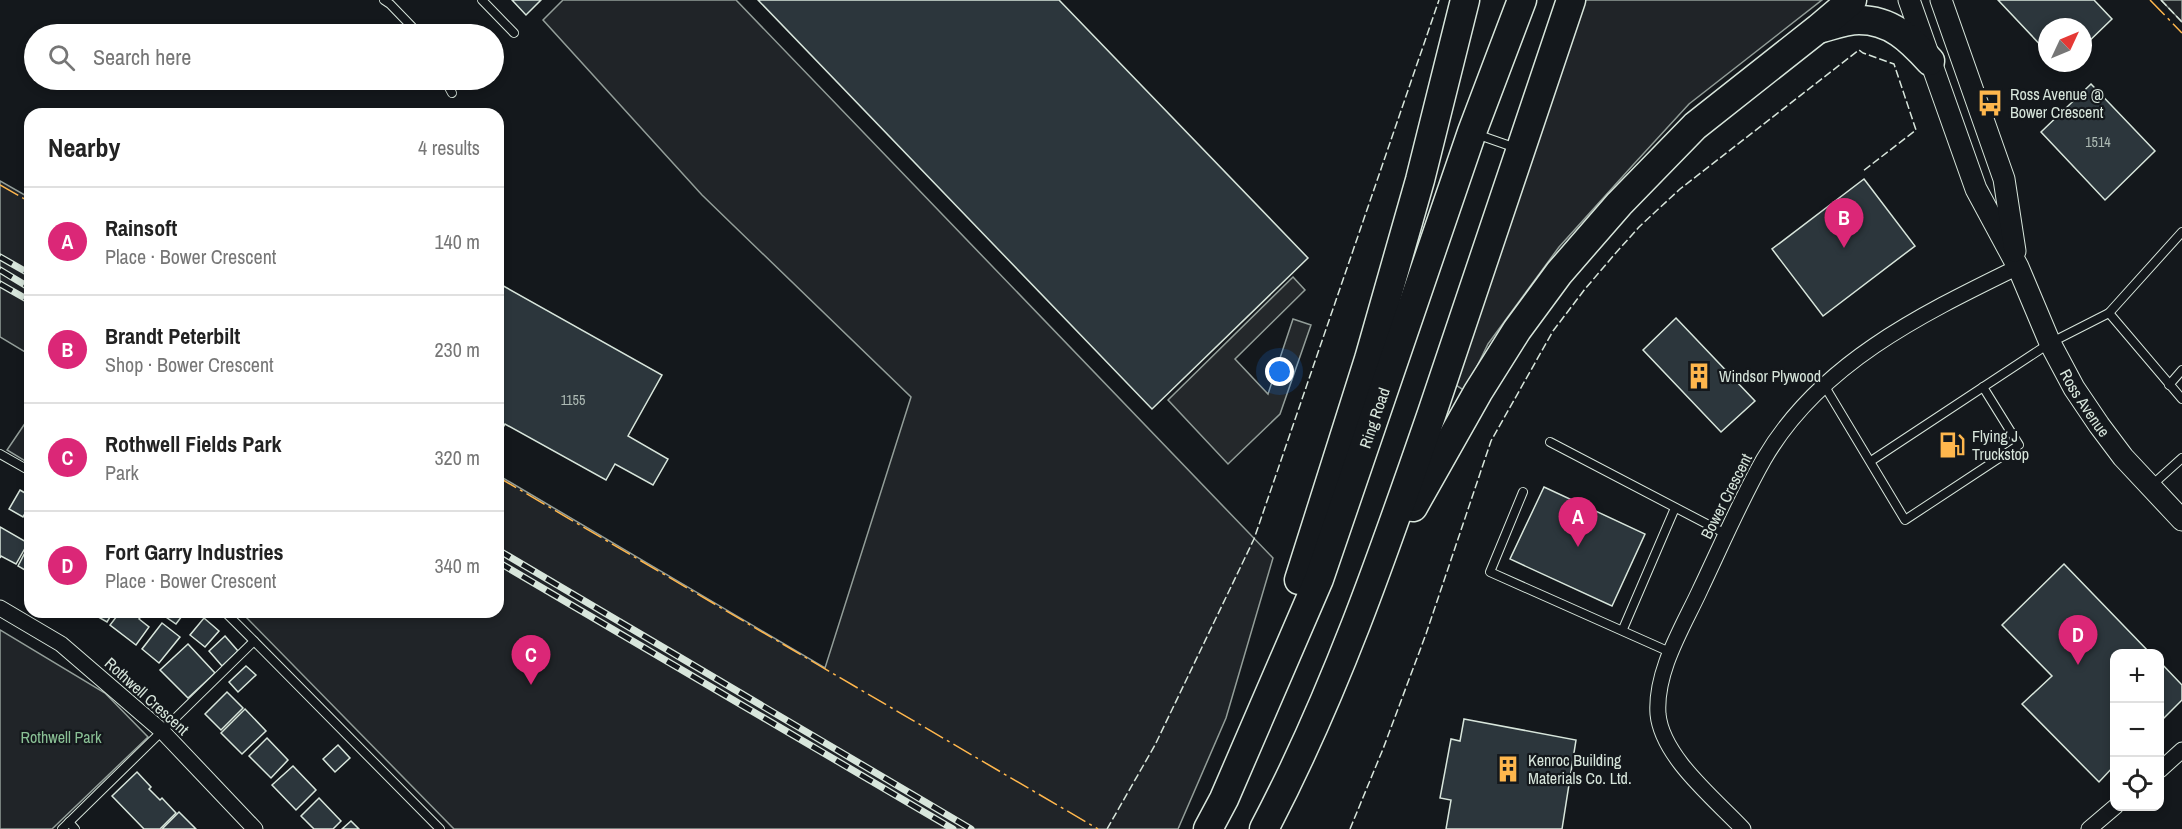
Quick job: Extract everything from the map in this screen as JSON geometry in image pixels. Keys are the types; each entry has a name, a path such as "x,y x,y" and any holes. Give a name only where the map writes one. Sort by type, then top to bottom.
{"highway":[{"path":"1255,726 1312,536 1370,359 1420,180 1465,0"},
{"name":"Ring Road","path":"1208,829 1224,799 1319,579 1472,132 1522,0"},
{"path":"1263,829 1333,681 1378,569 1571,0"},
{"path":"1378,569 1478,392 1517,330 1559,273 1619,204 1695,126 1820,28 1852,0"},
{"path":"1820,28 1857,20 1878,22 1895,28 1909,38 1930,61"}],"main road":[{"name":"Ross Avenue","path":"1909,0 1976,189 2018,267 2050,343 2098,426 2182,520"},
{"name":"Ross Avenue","path":"1941,0 2004,179 2018,267"}],"street":[{"name":"Bower Crescent","path":"1743,829 1690,774 1665,741 1658,714 1660,684 1672,652 1726,534 1765,458 1791,422 1824,385 1863,353 1926,313 2018,267"},
{"name":"Rothwell Crescent","path":"0,608 61,644 162,731 252,828"},
{"path":"2164,766 2182,750"},
{"path":"2089,829 2111,811"}],"lane":[{"path":"384,0 409,24"},
{"path":"482,0 514,33"},
{"path":"1472,132 1520,150"},
{"path":"1870,461 2050,343 2109,313 2182,232"},
{"path":"2109,313 2182,399"},
{"path":"2169,385 2182,370"},
{"path":"1824,385 1905,520 2019,445 1983,387"},
{"path":"1550,442 1726,534"},
{"path":"0,454 24,468"},
{"path":"2150,486 2182,458"},
{"path":"1523,492 1490,572 1672,652"},
{"path":"1623,629 1675,508"},
{"path":"231,618 440,829"},
{"path":"62,829 254,640"},
{"path":"69,822 75,829"}],"green space":[{"path":"563,0 736,0 1273,558 1226,718 1178,829 454,829 247,618 504,618 504,479 825,668 911,397 702,195 543,20"},
{"path":"1584,0 1822,0 1689,104 1633,165 1559,247 1488,344 1465,391 1454,384"},
{"path":"2161,0 2182,0 2182,22"},
{"path":"0,181 24,195 24,351 0,337"},
{"path":"24,425 24,460 7,450"},
{"name":"Rothwell Park","path":"0,630 105,693 148,737 52,829 0,829"}],"shaded area":[{"path":"1293,277 1305,290 1235,359 1268,394 1293,319 1311,325 1280,414 1228,464 1168,400"}],"building":[{"path":"512,0 541,0 526,15"},
{"path":"758,0 1059,0 1308,258 1152,409"},
{"path":"1998,0 2094,0 2112,19 2092,38 2092,18 2038,18 2038,42"},
{"path":"2091,84 2155,151 2105,200 2041,132"},
{"path":"1864,179 1915,246 1823,316 1772,249"},
{"path":"504,286 662,375 628,436 668,459 653,485 615,464 606,480 505,424 504,426"},
{"name":"Windsor Plywood","path":"1676,318 1755,401 1721,432 1643,350"},
{"path":"1544,487 1645,534 1612,606 1510,559"},
{"path":"20,490 24,492 23,517 9,509"},
{"path":"0,527 24,541 24,550 16,564 1,556 0,558"},
{"path":"24,555 24,570 18,566"},
{"path":"2064,564 2146,649 2110,649 2110,770 2099,782 2022,704 2052,676 2002,625"},
{"path":"115,618 140,618 149,627 136,645 110,625"},
{"path":"167,618 180,618 176,624"},
{"path":"204,618 219,631 205,647 190,635"},
{"path":"162,623 180,637 159,663 142,649"},
{"path":"225,636 238,651 222,666 209,651"},
{"path":"188,644 215,673 188,698 160,670"},
{"path":"246,666 256,675 238,692 229,682"},
{"path":"2164,666 2182,685 2182,700 2164,718"},
{"path":"227,692 243,708 221,730 205,714"},
{"path":"245,709 266,731 242,754 221,733"},
{"name":"Kenroc Building Materials Co. Ltd.","path":"1464,719 1576,740 1562,829 1446,829 1451,800 1440,798 1451,739 1460,741"},
{"path":"267,738 288,760 271,778 249,756"},
{"path":"338,745 350,758 335,772 323,759"},
{"path":"293,766 316,790 296,810 272,785"},
{"path":"137,772 151,787 149,789 160,800 162,798 176,813 160,829 144,829 112,796"},
{"path":"319,798 341,821 333,829 314,829 301,816"},
{"path":"179,812 196,829 162,829"},
{"path":"351,821 359,829 342,829"}],"railway":[{"path":"0,257 24,271"},
{"path":"0,270 24,284"},
{"path":"0,284 24,298"},
{"path":"504,554 971,829"},
{"path":"504,566 953,829"}],"fence":[{"path":"1107,829 1155,745 1254,539 1439,0"},
{"path":"2161,0 2182,22"},
{"path":"1350,829 1426,634 1491,441 1553,331 1585,289 1639,227 1680,189 1859,50 1894,64 1916,130 1863,171"}],"power":[{"path":"2150,0 2182,33"},
{"path":"0,185 24,199"},
{"path":"504,481 1098,829"}],"place":[{"name":"Ross Avenue @ Bower Crescent","path":"1990,103"},
{"name":"Brandt Peterbilt","path":"1844,248"},
{"name":"Windsor Plywood","path":"1699,376"},
{"name":"Flying J Truckstop","path":"1952,445"},
{"name":"Rainsoft","path":"1578,547"},
{"name":"Fort Garry Industries","path":"2078,665"},
{"name":"Rothwell Fields Park","path":"531,685"},
{"name":"Kenroc Building Materials Co. Ltd.","path":"1508,769"}]}
